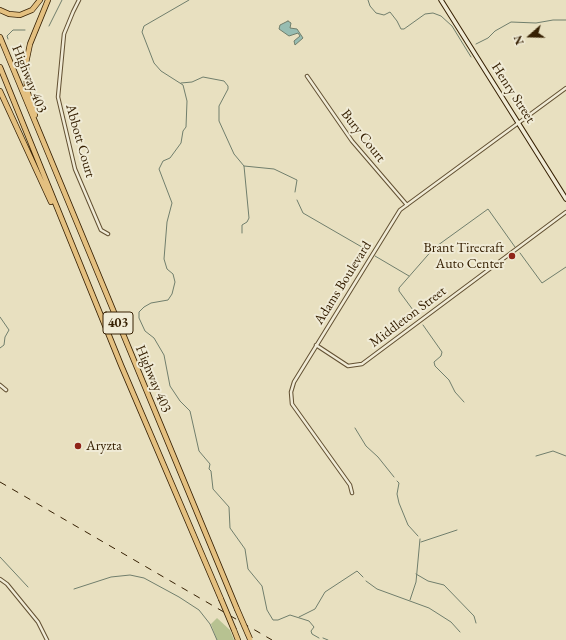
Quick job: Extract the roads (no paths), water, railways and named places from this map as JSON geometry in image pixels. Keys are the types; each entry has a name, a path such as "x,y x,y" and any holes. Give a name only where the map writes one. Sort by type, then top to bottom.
{"highway":[{"path":"0,10 9,14 20,15 32,10 40,0"},
{"path":"48,0 30,44 25,70 27,90 53,163 54,170"},
{"name":"Highway 403","path":"0,37 250,640"},
{"name":"Highway 403","path":"0,67 65,229 238,640"},
{"path":"0,91 65,229"}],"main road":[{"name":"Henry Street","path":"441,0 566,199"}],"street":[{"name":"Abbott Court","path":"79,0 72,12 64,34 58,97 75,169 101,230 108,234"},
{"name":"Bury Court","path":"307,76 352,141 407,205"},
{"name":"Adams Boulevard","path":"352,493 350,485 292,404 291,387 400,210 566,88"},
{"name":"Middleton Street","path":"316,345 348,366 362,364 566,212"},
{"path":"0,385 6,390"},
{"path":"0,579 7,584 38,622 47,640"}],"water":[{"path":"288,21 291,23 290,28 297,29 303,38 295,45 294,41 300,36 298,33 289,36 279,29 280,25"}],"waterway":[{"path":"49,26 62,0"},
{"path":"189,0 144,26 142,32 154,63 161,71 183,85 187,101 186,127 183,131 181,143 170,158 163,161 159,169 172,203 167,222 164,259 167,269 173,274 175,282 172,294 168,300 151,303 144,307 139,312 139,318 145,331 154,338 164,355 170,386 180,401 190,411 199,451 210,464 209,469 211,471 213,489 229,507 230,528 245,549 248,569 262,586 267,610 273,620 278,620 290,615 309,621 314,627 311,631 312,634 319,638"},
{"path":"368,0 370,6 376,13 384,15 390,12 401,29 404,29 425,14 433,13 441,16 452,26 471,57"},
{"path":"476,44 488,38 495,31 511,22 536,23 553,20 566,20"},
{"path":"8,39 7,36 13,30 25,30"},
{"path":"181,83 192,82 203,77 224,81 228,86 228,89 219,106 219,121 234,154 244,166 249,218 247,222 242,225 242,233"},
{"path":"244,166 274,169 297,180 295,192"},
{"path":"297,200 303,213 367,250"},
{"path":"416,314 399,291 399,288 434,248 488,209 515,247"},
{"path":"520,253 542,283 566,267"},
{"path":"375,256 409,276"},
{"path":"0,317 9,330 5,337 4,345 0,348"},
{"path":"423,325 442,352 441,356 434,362 435,366 449,380 455,392 464,402"},
{"path":"355,428 366,446 378,457 394,477"},
{"path":"536,456 553,451 566,456"},
{"path":"397,481 399,483 397,494 399,503 408,525 418,536"},
{"path":"421,542 457,530"},
{"path":"410,600 416,582 420,539"},
{"path":"0,557 28,587"},
{"path":"299,617 315,609 325,592 357,571 363,577"},
{"path":"416,574 428,581 444,585 474,616 476,623"},
{"path":"74,589 111,577 130,575 144,578 199,610 210,624 217,640"},
{"path":"366,581 377,589 429,608 451,622 460,632"},
{"path":"323,638 328,640"}],"railway":[{"path":"0,482 272,640"}],"place":[{"name":"Brant Tirecraft Auto Center","path":"512,256"},
{"name":"Aryzta","path":"78,446"}]}
